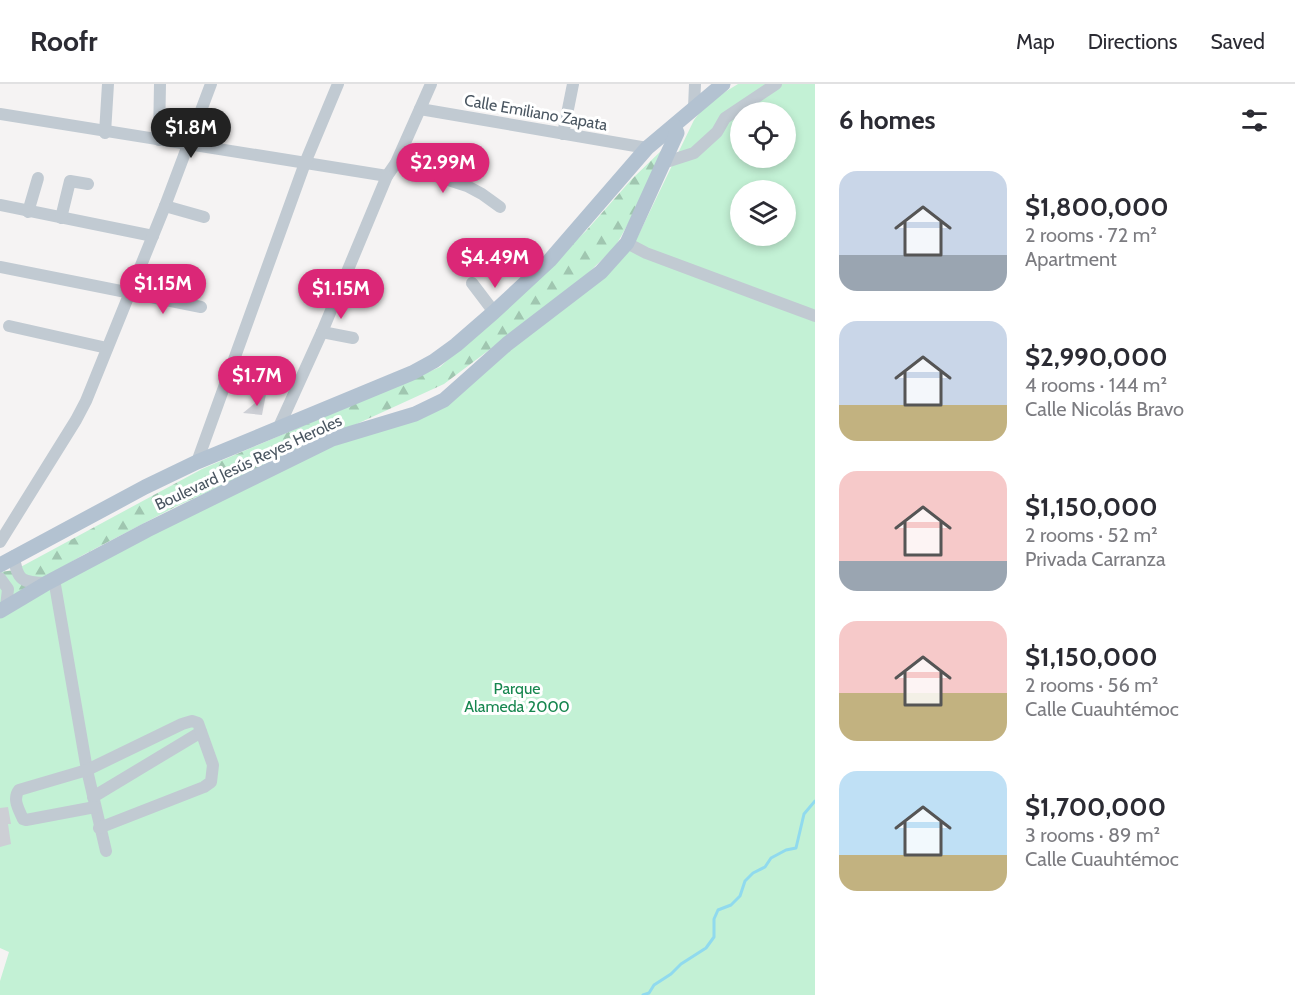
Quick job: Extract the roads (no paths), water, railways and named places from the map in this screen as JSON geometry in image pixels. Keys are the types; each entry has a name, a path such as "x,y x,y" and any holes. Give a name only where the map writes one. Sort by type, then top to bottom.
{"main road":[{"name":"Boulevard Jesús Reyes Heroles","path":"0,566 145,487 197,462 411,374 434,361 494,312 550,260 647,148 723,84"},
{"name":"Boulevard Jesús Reyes Heroles","path":"3,609 50,581 236,485 332,439 415,414 436,404 464,384 526,328 594,278 627,243 677,133 674,126"}],"street":[{"path":"105,133 108,84"},
{"path":"159,140 160,84"},
{"path":"0,542 4,528 76,420 153,237 211,84"},
{"path":"197,462 305,163 338,84"},
{"path":"278,429 322,332 387,176 396,163 431,84"},
{"path":"563,134 573,84"},
{"path":"694,108 695,84"},
{"path":"663,163 694,153 717,132 725,118 776,84"},
{"name":"Calle Emiliano Zapata","path":"420,109 647,148"},
{"path":"0,114 105,133 190,143 387,176"},
{"path":"396,163 467,186 500,207"},
{"path":"28,212 38,178"},
{"path":"62,218 70,180 88,184"},
{"path":"0,205 153,237"},
{"path":"165,206 204,217"},
{"path":"627,243 646,253 815,316"},
{"path":"0,267 201,307"},
{"path":"472,283 494,312"},
{"path":"9,326 107,348"},
{"path":"322,332 353,338"},
{"path":"15,556 16,569 20,578 29,582 50,581 99,828 106,851"},
{"path":"0,578 8,589 3,609"},
{"path":"99,828 204,787 211,782 213,765 198,723 192,721 182,724 87,770 19,790 16,793 15,800 23,819 26,820 94,802 201,732"}],"waterway":[{"path":"643,995 649,993 654,985 681,964 706,948 714,937 714,919 718,910 731,905 740,896 745,881 753,873 765,867 771,858 786,850 796,848 804,814 815,801"}],"park label":[{"name":"Parque Alameda 2000","path":"517,697"}]}
